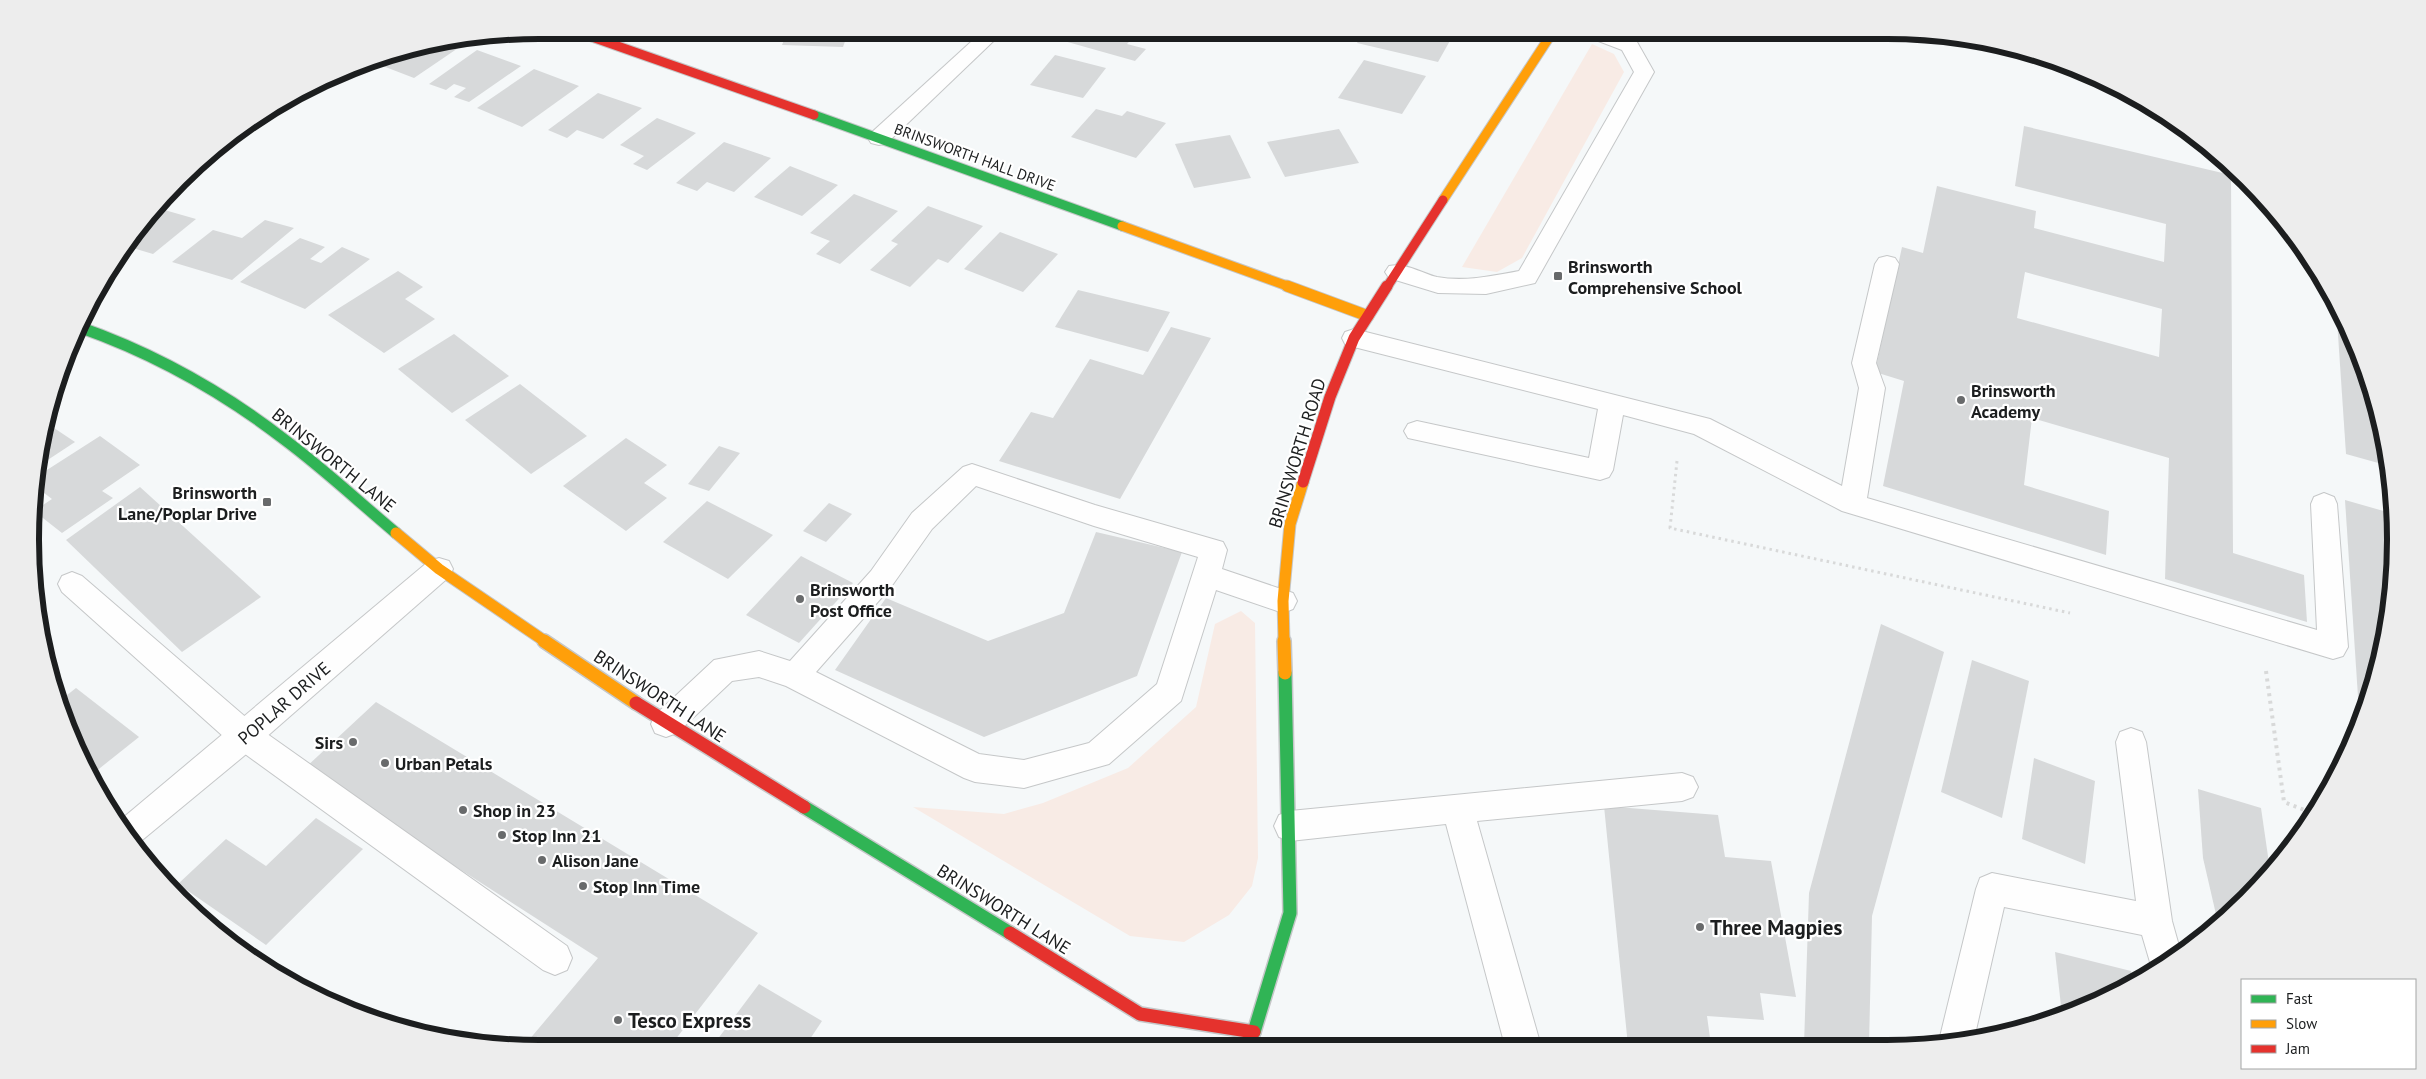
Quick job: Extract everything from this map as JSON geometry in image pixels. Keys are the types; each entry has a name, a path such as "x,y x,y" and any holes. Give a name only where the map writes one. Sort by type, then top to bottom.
{"street":[{"name":"BRINSWORTH HALL DRIVE","path":"598,39 880,138 1368,316"},
{"path":"880,138 985,39"},
{"name":"BRINSWORTH ROAD","path":"1256,1036 1290,913 1290,826 1283,601 1290,524 1330,397 1354,338 1548,39"},
{"path":"1397,272 1438,285 1486,286 1528,277 1644,72 1630,46 1611,39"},
{"path":"1852,504 1872,388 1864,363 1887,264"},
{"name":"BRINSWORTH LANE","path":"85,329 110,337 188,375 271,429 439,569 666,724 933,885 1140,1014 1256,1036"},
{"path":"1354,338 1702,426 1852,504 2333,647 2324,504"},
{"path":"1417,431 1600,470 1612,403"},
{"path":"666,724 724,669 760,664 795,676 976,768 1024,774 1098,754 1170,692 1207,575 1213,550 1094,515 972,474 922,521 881,579 795,676"},
{"name":"POPLAR DRIVE","path":"132,830 245,736 439,569"},
{"path":"1207,575 1283,601"},
{"path":"72,584 245,736 555,958"},
{"path":"2131,742 2155,921 2165,956"},
{"path":"1290,826 1682,787"},
{"path":"1458,808 1521,1040"},
{"path":"1957,1035 1992,889 2155,921"}],"path":[{"path":"1677,459 1670,528 2079,615"},
{"path":"2265,665 2284,802 2307,811"}],"shaded area":[{"path":"1592,44 1614,54 1624,72 1522,258 1497,272 1462,267"},
{"path":"1241,611 1255,623 1258,858 1252,886 1229,915 1184,942 1130,936 913,807 1004,814 1043,803 1128,768 1196,707 1215,624"}],"building":[{"path":"784,39 846,39 843,47 782,45"},
{"path":"1066,39 1132,39 1127,44 1146,49 1135,61 1064,41"},
{"path":"1359,39 1451,39 1438,62 1357,43"},
{"path":"463,45 414,78 380,65 442,48"},
{"path":"477,50 521,66 469,102 454,97 466,88 454,84 446,90 429,84"},
{"path":"1055,55 1106,68 1083,98 1030,85"},
{"path":"1364,60 1426,76 1402,114 1338,98"},
{"path":"534,69 579,86 522,127 477,108"},
{"path":"598,93 642,108 603,139 577,130 567,138 548,130"},
{"path":"1096,109 1122,116 1127,111 1166,123 1136,158 1071,137"},
{"path":"657,118 696,133 647,170 633,164 644,156 620,145"},
{"path":"2024,126 2231,176 2233,553 2304,575 2307,622 2165,579 2169,458 2032,418 2024,485 2109,511 2106,555 1883,486 1904,381 1875,372 1902,247 1923,253 1937,186 2036,211 2034,228 2164,262 2166,224 2015,186","holes":["2025,272 2162,309 2159,357 2017,318"]},
{"path":"1339,129 1359,163 1285,177 1267,142"},
{"path":"1230,135 1251,178 1194,188 1175,144"},
{"path":"724,142 771,158 734,192 707,182 697,191 676,183"},
{"path":"790,166 838,185 802,216 754,197"},
{"path":"854,194 898,211 840,264 816,254 830,241 810,233"},
{"path":"928,206 983,226 948,263 938,259 910,287 870,270 898,244 891,241"},
{"path":"163,209 196,219 153,254 133,248"},
{"path":"265,220 294,228 232,280 172,262 213,230 242,238"},
{"path":"1000,232 1058,254 1023,292 964,269"},
{"path":"300,238 325,247 310,259 321,263 342,247 370,259 305,309 240,282"},
{"path":"398,271 423,287 405,299 435,319 384,353 328,315"},
{"path":"1078,290 1170,312 1148,352 1055,327"},
{"path":"2337,320 2361,379 2378,442 2381,464 2346,454"},
{"path":"1171,327 1211,338 1120,499 999,461 1031,412 1053,418 1090,359 1143,375"},
{"path":"454,334 509,376 452,413 398,369"},
{"path":"520,384 587,436 531,474 465,420"},
{"path":"52,427 75,442 45,462"},
{"path":"100,436 140,465 102,491 113,498 62,533 40,516 40,507 52,499 41,491 43,472"},
{"path":"626,438 667,465 644,483 667,498 626,531 563,486"},
{"path":"719,446 740,453 709,491 688,484"},
{"path":"140,487 261,597 182,652 66,540"},
{"path":"2345,500 2386,512 2386,572 2383,605 2378,637 2359,706"},
{"path":"707,501 773,535 728,579 663,542"},
{"path":"829,503 852,514 826,542 803,531"},
{"path":"1096,532 1182,552 1137,676 984,737 835,670 886,598 988,641 1064,613"},
{"name":"Brinsworth Post Office","path":"801,556 853,583 799,643 746,615"},
{"path":"1881,624 1944,652 1872,916 1869,1040 1804,1040 1809,893"},
{"path":"1972,660 2029,681 2002,818 1941,792"},
{"path":"76,688 139,737 96,771 64,697"},
{"path":"376,702 758,933 675,1040 529,1040 598,958 304,769"},
{"path":"2034,758 2095,781 2085,864 2022,839"},
{"path":"2198,789 2261,808 2269,863 2241,894 2216,916 2203,858"},
{"name":"Three Magpies","path":"1604,806 1718,815 1725,857 1771,861 1796,997 1760,993 1764,1020 1707,1016 1710,1040 1627,1040"},
{"path":"316,818 363,849 266,945 178,884 226,839 266,866"},
{"path":"2055,952 2131,971 2132,976 2108,989 2061,1008"},
{"path":"759,984 822,1021 809,1040 717,1040"}],"traffic: fast":[{"path":"814,115 1122,226"},
{"path":"85,329 130,346 178,370 225,398 286,440 396,533"},
{"path":"1254,1032 1290,913 1285,673"},
{"path":"804,807 1010,933"}],"traffic: slow":[{"path":"1443,200 1548,39"},
{"path":"1122,226 1368,316"},
{"path":"1285,673 1283,601 1290,524 1303,482"},
{"path":"396,533 439,569 636,703"}],"traffic: jam":[{"path":"598,39 814,115"},
{"path":"1303,482 1330,397 1354,338 1443,200"},
{"path":"636,703 804,807"},
{"path":"1010,933 1140,1014 1254,1032"}],"place":[{"name":"Brinsworth Comprehensive School","path":"1558,276"},
{"name":"Brinsworth Academy","path":"1961,400"},
{"name":"Brinsworth Lane/Poplar Drive","path":"267,502"},
{"name":"Brinsworth Post Office","path":"800,599"},
{"name":"Sirs","path":"353,742"},
{"name":"Urban Petals","path":"385,763"},
{"name":"Shop in 23","path":"463,810"},
{"name":"Stop Inn 21","path":"502,835"},
{"name":"Alison Jane","path":"542,860"},
{"name":"Stop Inn Time","path":"583,886"},
{"name":"Three Magpies","path":"1700,927"},
{"name":"Tesco Express","path":"618,1020"}]}
